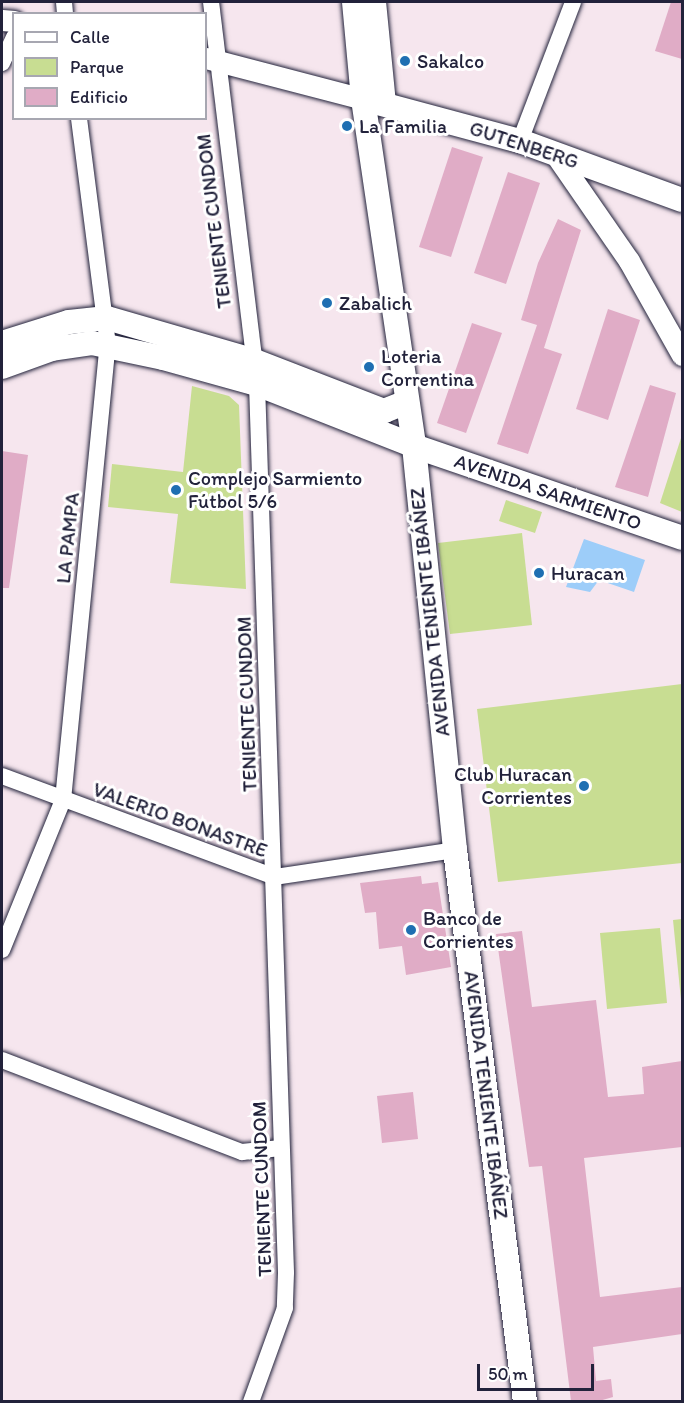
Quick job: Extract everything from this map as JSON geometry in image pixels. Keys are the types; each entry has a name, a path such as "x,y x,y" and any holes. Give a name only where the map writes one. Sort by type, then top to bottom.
{"main road":[{"name":"AVENIDA TENIENTE IBÁÑEZ","path":"354,2 373,101 406,402 414,446 455,850 525,1401"},
{"name":"AVENIDA TENIENTE IBÁÑEZ","path":"373,101 374,2"},
{"name":"GUTENBERG","path":"373,101 520,141 682,200"},
{"path":"2,343 69,322 106,318 252,360 384,411 406,402"},
{"name":"AVENIDA SARMIENTO","path":"2,367 72,344 108,345 257,384 414,446 682,538"}],"street":[{"name":"TENIENTE CUNDOM","path":"211,2 211,59 257,384 275,877 285,1308 251,1401"},
{"path":"520,141 573,2"},
{"path":"2,63 12,41"},
{"path":"211,59 373,101"},
{"name":"LA PAMPA","path":"2,950 63,800 108,345 79,120"},
{"path":"555,154 629,261 682,355"},
{"name":"VALERIO BONASTRE","path":"2,776 275,877 455,850"},
{"path":"2,1060 242,1152 281,1148"}],"green space":[{"name":"Complejo Sarmiento Fútbol 5/6","path":"192,386 229,396 239,405 246,589 170,583 178,514 108,507 112,464 183,472"},
{"path":"682,435 682,512 660,503"},
{"path":"506,500 542,512 535,533 499,521"},
{"path":"522,533 532,625 450,634 438,543"},
{"name":"Club Huracan Corrientes","path":"682,684 682,863 498,882 477,709"},
{"path":"682,919 682,1010 673,920"},
{"path":"660,928 667,1003 607,1009 600,933"}],"water":[{"path":"584,539 645,560 634,592 599,580 590,592 566,587"}],"building":[{"path":"671,2 682,2 682,59 655,51"},
{"path":"452,147 483,157 451,257 419,247"},
{"path":"508,172 540,183 506,284 474,273"},
{"path":"558,219 581,230 544,348 562,354 528,454 497,444 537,325 521,320 538,263"},
{"path":"608,309 640,320 608,420 576,409"},
{"path":"472,323 502,333 466,433 437,423"},
{"path":"650,385 676,393 648,497 615,487"},
{"path":"2,451 28,455 9,588 2,588"},
{"name":"Banco de Corrientes","path":"421,876 422,884 438,882 451,967 406,975 402,946 379,949 376,912 365,913 360,883"},
{"path":"522,931 532,1007 596,1000 608,1097 644,1094 642,1067 682,1061 682,1147 584,1158 600,1297 682,1287 682,1334 593,1347 596,1381 611,1379 613,1397 599,1401 571,1401 542,1166 529,1167 496,934"},
{"path":"413,1092 418,1139 382,1143 377,1096"}],"place":[{"name":"Sakalco","path":"405,61"},
{"name":"La Familia","path":"347,126"},
{"name":"Zabalich","path":"327,303"},
{"name":"Loteria Correntina","path":"369,367"},
{"name":"Complejo Sarmiento Fútbol 5/6","path":"176,490"},
{"name":"Huracan","path":"539,573"},
{"name":"Club Huracan Corrientes","path":"584,786"},
{"name":"Banco de Corrientes","path":"411,930"}]}
